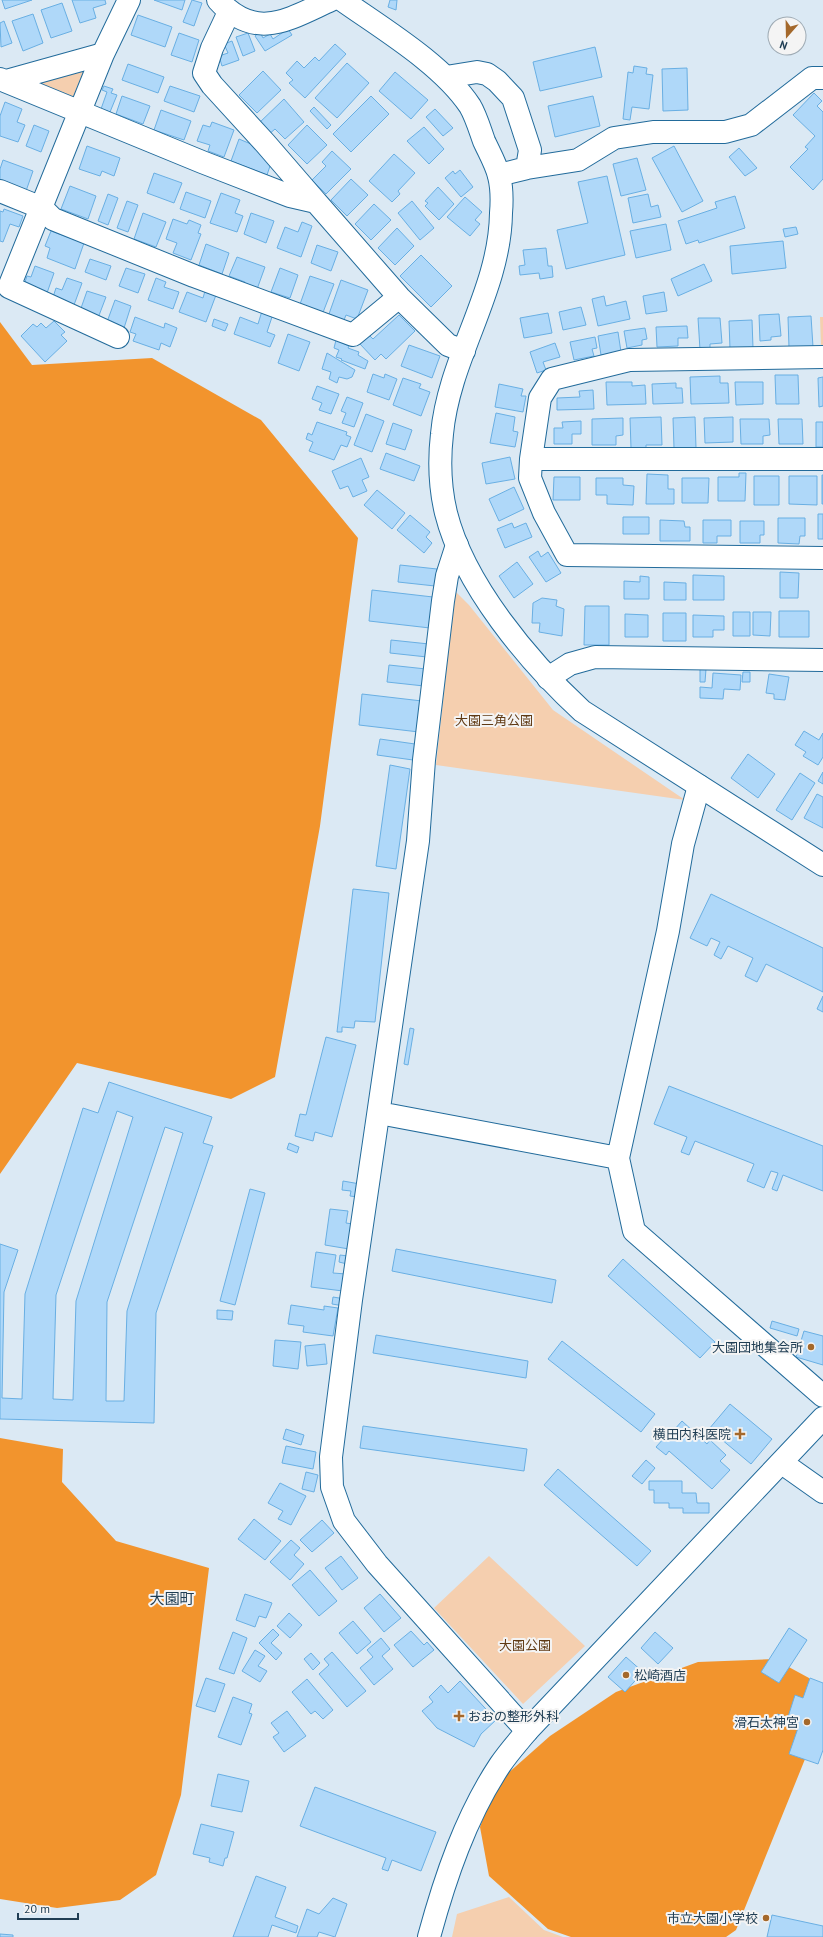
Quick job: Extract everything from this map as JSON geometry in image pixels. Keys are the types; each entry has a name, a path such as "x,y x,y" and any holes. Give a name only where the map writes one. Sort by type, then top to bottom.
{"street":[{"path":"118,337 9,286 42,208 103,54 129,0"},
{"path":"331,0 285,21 269,24 254,23 224,6 204,73 212,86 265,143 399,297 448,345 464,351"},
{"path":"342,0 394,36 446,77 470,107 499,175 502,197 501,236 483,299 464,351 448,402 442,434 441,476 446,513 457,545 474,579 504,626 548,678 582,711 699,786 820,857"},
{"path":"3,80 103,54"},
{"path":"446,77 477,72 487,74 497,81 513,98 530,150 526,168"},
{"path":"499,175 526,168 578,160 614,138 653,132 726,132 751,125 812,78 823,78"},
{"path":"3,80 209,165 290,196 316,202"},
{"path":"0,192 42,208 53,219 194,276 353,336 399,297"},
{"path":"823,356 629,360 552,379 540,398 530,459 530,478 544,513 567,555 823,558"},
{"path":"530,459 823,459"},
{"path":"457,545 447,576 443,601 424,760 418,841 351,1300 331,1457 332,1487 344,1521 377,1564 527,1731"},
{"path":"548,678 570,664 595,657 823,660"},
{"path":"699,786 683,844 668,931 618,1158 634,1232 823,1396"},
{"path":"379,1113 618,1158"},
{"path":"429,1937 442,1890 481,1796 501,1764 527,1731 823,1418"},
{"path":"782,1463 823,1492"}],"green space":[{"path":"93,61 79,94 71,97 32,82"},
{"path":"820,317 823,317 823,348 821,348"},
{"name":"大園三角公園","path":"455,591 469,605 553,710 685,800 436,765"},
{"name":"大園公園","path":"489,1556 585,1646 523,1704 434,1608"},
{"path":"509,1897 544,1930 563,1937 452,1937 457,1914"}],"shaded area":[{"path":"0,322 32,365 152,358 261,420 358,538 320,826 275,1077 231,1099 77,1063 0,1174"},
{"path":"0,1438 63,1449 62,1482 116,1541 209,1568 181,1795 156,1875 120,1900 57,1908 0,1899"},
{"path":"774,1659 809,1678 822,1717 736,1930 726,1937 571,1937 548,1929 489,1876 480,1827 496,1784 550,1736 616,1692 698,1662"}],"building":[{"path":"2,0 32,0 5,9"},
{"path":"72,0 105,0 106,4 93,8 96,18 80,23"},
{"path":"154,0 185,0 182,10"},
{"path":"192,0 202,3 194,26 183,22"},
{"path":"390,0 397,0 396,10 388,7"},
{"path":"62,3 72,31 51,38 41,10"},
{"path":"33,14 43,43 23,51 12,21"},
{"path":"138,15 172,27 165,47 131,35"},
{"path":"4,21 12,43 1,47 0,23"},
{"path":"288,29 292,35 265,51 255,36 260,32 263,38 270,34 273,39"},
{"path":"179,33 199,40 192,62 171,55"},
{"path":"248,33 255,51 243,56 236,37"},
{"path":"232,41 239,60 222,66 219,56 228,53 224,44"},
{"path":"335,44 346,54 305,98 289,83 293,80 286,73 297,61 304,68 315,57 319,61"},
{"path":"595,47 602,77 540,91 533,62"},
{"path":"347,63 369,83 337,118 315,98"},
{"path":"128,64 164,77 158,93 122,80"},
{"path":"634,66 647,68 646,74 653,75 649,109 632,107 630,120 623,119 628,72 633,73"},
{"path":"687,68 688,110 663,111 662,69"},
{"path":"263,71 281,90 257,113 239,95"},
{"path":"395,72 428,100 411,119 379,91"},
{"path":"104,86 113,89 111,93 117,95 110,112 101,109 107,92 102,90"},
{"path":"170,86 200,96 194,112 164,101"},
{"path":"814,93 822,101 817,106 823,112 823,179 813,190 790,167 808,149 805,147 815,136 793,115"},
{"path":"122,96 150,106 143,124 116,114"},
{"path":"371,96 389,114 351,152 333,134"},
{"path":"593,96 600,126 555,137 548,106"},
{"path":"284,99 304,122 285,139 275,129 268,135 258,124"},
{"path":"5,102 22,109 17,122 25,125 18,142 0,136 0,116"},
{"path":"314,107 331,125 327,129 310,111"},
{"path":"435,109 453,128 443,136 426,117"},
{"path":"161,110 191,121 184,140 154,130"},
{"path":"212,122 234,130 224,157 208,151 210,145 197,141 203,125 210,127"},
{"path":"34,125 49,131 41,152 26,146"},
{"path":"307,125 327,145 307,164 288,145"},
{"path":"424,127 444,149 429,164 407,141"},
{"path":"239,139 258,147 270,166 267,175 231,161"},
{"path":"87,146 120,158 114,176 102,171 100,176 79,169"},
{"path":"674,146 703,201 682,212 652,158"},
{"path":"739,148 757,168 745,176 729,157"},
{"path":"332,151 351,169 326,194 312,180 326,166 322,162"},
{"path":"394,154 415,173 398,191 400,194 392,202 369,181"},
{"path":"637,158 646,190 621,196 613,164"},
{"path":"3,160 33,171 26,191 0,182 0,169"},
{"path":"460,170 473,187 461,197 445,178 453,171 455,174"},
{"path":"154,173 182,183 174,203 147,193"},
{"path":"607,176 625,255 566,269 557,230 588,223 578,182"},
{"path":"351,179 368,195 347,216 331,200"},
{"path":"70,186 96,196 88,219 61,209"},
{"path":"438,187 454,204 439,220 425,206 428,203 425,201"},
{"path":"186,192 211,201 205,218 180,209"},
{"path":"221,193 240,200 235,213 243,216 237,232 210,223"},
{"path":"108,194 118,198 108,225 98,221"},
{"path":"648,194 651,207 658,205 661,217 633,223 628,198"},
{"path":"735,196 745,228 699,243 698,240 686,244 678,221 717,208 715,202"},
{"path":"465,197 482,212 475,220 480,224 470,236 447,217"},
{"path":"127,201 138,205 128,232 117,228"},
{"path":"412,201 434,228 420,240 398,213"},
{"path":"374,204 391,220 371,240 355,224"},
{"path":"4,209 23,216 19,227 10,224 3,242 0,241 0,211 3,212"},
{"path":"143,213 166,222 156,247 134,239"},
{"path":"251,213 274,221 266,243 244,234"},
{"path":"173,219 187,224 189,220 201,225 198,233 201,234 191,260 173,253 177,243 166,239"},
{"path":"302,222 312,226 301,257 277,248 285,227 298,232"},
{"path":"666,224 671,250 636,258 630,231"},
{"path":"796,227 798,234 785,237 783,229"},
{"path":"397,228 414,246 395,265 378,248"},
{"path":"51,231 84,243 75,269 47,258 50,248 45,246"},
{"path":"783,241 786,268 732,274 730,246"},
{"path":"206,244 229,253 222,274 199,265"},
{"path":"317,245 338,252 331,271 311,263"},
{"path":"546,248 548,266 552,266 553,277 540,279 539,273 520,275 519,266 525,265 523,250"},
{"path":"421,255 452,286 431,307 400,276"},
{"path":"237,257 265,267 256,292 243,287 245,282 229,276"},
{"path":"90,259 111,266 106,280 85,272"},
{"path":"704,264 712,281 678,296 671,279"},
{"path":"35,266 54,273 47,293 24,285 27,276 31,277"},
{"path":"126,268 145,274 138,293 119,286"},
{"path":"280,268 298,275 290,298 271,292"},
{"path":"310,276 334,284 322,315 299,307"},
{"path":"67,278 82,283 74,305 53,297 56,288 62,290"},
{"path":"156,278 166,282 164,287 179,292 173,309 148,300"},
{"path":"341,280 368,290 357,319 346,315 344,320 329,314"},
{"path":"87,291 106,297 98,318 80,311"},
{"path":"205,291 216,295 206,322 179,312 187,292 203,298"},
{"path":"664,292 667,311 646,314 643,296"},
{"path":"604,296 606,306 626,301 630,319 598,326 592,299"},
{"path":"115,300 131,306 124,328 107,322"},
{"path":"581,307 586,325 563,330 559,312"},
{"path":"262,311 273,314 267,332 275,335 270,347 234,334 240,317 258,324"},
{"path":"548,313 552,333 524,338 520,318"},
{"path":"779,314 781,336 771,337 771,340 760,341 759,315"},
{"path":"399,315 415,331 386,359 381,354 375,360 360,344 369,335 373,339"},
{"path":"811,316 813,347 789,348 788,317"},
{"path":"135,317 164,328 165,323 177,328 170,347 161,343 159,350 133,341 136,334 130,332"},
{"path":"698,318 720,318 722,343 710,344 710,350 700,350"},
{"path":"214,319 228,324 225,331 212,326"},
{"path":"752,320 753,348 730,349 729,321"},
{"path":"54,321 65,332 61,335 67,341 45,362 21,336 33,324 37,327 41,323 46,328"},
{"path":"687,326 688,338 678,338 678,346 657,347 656,327"},
{"path":"645,328 647,339 642,340 642,345 627,348 624,331"},
{"path":"618,332 621,352 601,355 598,336"},
{"path":"288,334 310,342 299,371 278,363"},
{"path":"595,337 597,348 592,349 594,356 574,360 570,342"},
{"path":"336,340 349,346 348,348 359,352 358,355 368,361 365,369 336,357 339,350 334,348"},
{"path":"555,343 560,357 543,362 546,370 537,373 530,352"},
{"path":"409,345 440,356 432,378 401,366"},
{"path":"327,353 355,370 352,377 347,379 339,377 337,383 329,379 331,372 322,369"},
{"path":"373,374 384,378 385,374 397,379 389,400 367,392"},
{"path":"775,375 798,375 799,404 776,404"},
{"path":"720,376 720,383 728,383 729,403 691,404 690,377"},
{"path":"823,377 823,406 819,407 818,378"},
{"path":"403,378 421,384 419,388 430,392 421,416 393,405"},
{"path":"606,382 632,382 632,386 645,385 646,404 607,405"},
{"path":"735,382 763,382 763,404 736,405"},
{"path":"676,383 676,388 682,388 683,403 653,404 652,384"},
{"path":"499,384 523,389 521,396 526,396 523,412 495,407"},
{"path":"317,386 339,394 331,414 319,410 322,403 312,399"},
{"path":"593,390 594,409 557,410 557,398 580,397 579,391"},
{"path":"347,397 363,403 354,427 342,423 346,413 341,411"},
{"path":"496,413 515,417 513,431 518,432 515,447 490,443"},
{"path":"366,414 384,421 372,452 354,445"},
{"path":"661,417 662,445 646,445 646,448 631,448 630,418"},
{"path":"695,417 696,448 674,448 673,418"},
{"path":"733,417 733,442 705,443 704,418"},
{"path":"623,418 623,435 616,436 616,445 592,445 592,419"},
{"path":"740,419 769,419 770,435 763,436 763,444 741,444"},
{"path":"778,419 802,419 803,444 779,444"},
{"path":"581,421 581,434 572,434 572,444 554,444 554,428 563,428 562,422"},
{"path":"317,422 347,432 346,435 351,437 347,447 341,445 334,460 309,451 313,442 306,439 308,433 312,435"},
{"path":"816,422 823,422 823,447 816,447"},
{"path":"393,423 412,430 405,450 386,444"},
{"path":"386,453 420,466 414,481 380,469"},
{"path":"510,457 515,479 486,484 482,463"},
{"path":"361,458 369,477 362,480 367,491 353,497 348,486 340,489 332,471"},
{"path":"739,473 746,473 745,501 718,501 718,477 739,477"},
{"path":"647,474 668,475 668,489 674,489 674,504 646,504"},
{"path":"823,475 823,504 822,504"},
{"path":"754,476 779,476 779,505 754,505"},
{"path":"789,476 817,476 817,505 789,504"},
{"path":"554,477 580,477 580,500 553,500"},
{"path":"596,478 623,478 623,485 634,486 633,505 607,504 607,495 596,495"},
{"path":"682,478 709,478 708,503 682,503"},
{"path":"514,487 524,509 499,521 489,499"},
{"path":"377,490 405,513 392,529 364,505"},
{"path":"818,514 823,514 823,539 818,539"},
{"path":"410,515 430,532 426,537 432,543 424,553 397,530"},
{"path":"623,517 649,517 649,534 623,534"},
{"path":"778,518 805,518 805,536 800,536 799,544 778,543"},
{"path":"660,520 684,521 685,527 690,527 690,541 660,541"},
{"path":"703,520 731,520 731,536 717,536 717,543 703,543"},
{"path":"740,521 764,521 764,535 760,535 760,543 740,543"},
{"path":"512,523 514,528 526,523 532,537 505,548 497,529"},
{"path":"538,551 541,557 548,552 561,573 546,582 529,557"},
{"path":"517,562 533,584 514,598 499,576"},
{"path":"400,565 437,569 435,586 398,582"},
{"path":"780,572 799,573 798,598 780,598"},
{"path":"693,575 724,576 724,600 693,600"},
{"path":"640,576 649,577 649,599 624,599 624,581 640,582"},
{"path":"664,582 686,583 686,600 664,600"},
{"path":"372,590 433,597 430,628 369,621"},
{"path":"542,598 557,600 556,606 564,609 562,636 539,632 540,623 532,623 533,603"},
{"path":"585,606 609,606 609,645 584,645"},
{"path":"779,611 809,611 809,637 779,637"},
{"path":"733,612 750,612 750,636 733,636"},
{"path":"753,612 771,612 770,636 753,635"},
{"path":"663,613 686,613 686,641 663,641"},
{"path":"625,614 648,615 648,637 625,637"},
{"path":"693,615 724,616 724,630 713,630 713,637 693,637"},
{"path":"391,640 429,644 427,657 390,653"},
{"path":"389,665 426,669 424,686 387,682"},
{"path":"700,669 706,669 705,682 700,682"},
{"path":"743,672 750,672 750,682 742,682"},
{"path":"713,673 741,675 740,690 724,689 723,699 700,698 700,687 712,688"},
{"path":"769,674 789,677 785,700 774,699 774,694 766,693"},
{"path":"362,694 422,701 419,732 359,725"},
{"path":"804,731 819,740 823,733 823,757 818,765 803,756 806,752 795,745"},
{"path":"380,739 415,744 413,760 377,755"},
{"path":"748,754 775,774 758,798 731,778"},
{"path":"390,765 410,769 396,869 376,866"},
{"path":"823,772 823,784 818,781"},
{"path":"800,773 815,783 792,820 776,810"},
{"path":"817,794 823,797 823,828 804,818"},
{"path":"353,889 389,893 375,1022 355,1021 354,1028 342,1027 342,1032 337,1032"},
{"path":"711,894 823,948 823,992 766,964 757,982 745,976 753,958 728,946 721,959 714,955 720,942 711,938 707,946 690,938"},
{"path":"823,996 823,1012 817,1009"},
{"path":"410,1028 414,1029 408,1065 404,1064"},
{"path":"326,1037 356,1045 332,1137 315,1132 313,1141 295,1136 300,1114 306,1115"},
{"path":"109,1082 212,1117 203,1143 213,1146 156,1313 154,1423 0,1419 0,1244 18,1250 4,1292 2,1398 22,1399 25,1294 83,1108 98,1113","holes":["117,1111 133,1117 76,1301 73,1400 53,1399 56,1295","165,1127 183,1133 127,1311 124,1401 106,1401 107,1302"]},
{"path":"669,1086 823,1146 823,1191 783,1175 777,1191 772,1189 778,1173 771,1171 764,1188 747,1181 754,1164 695,1141 689,1155 681,1152 687,1137 654,1124"},
{"path":"289,1143 299,1147 297,1153 287,1149"},
{"path":"343,1181 360,1184 358,1197 350,1196 351,1191 342,1190"},
{"path":"250,1189 265,1193 235,1305 220,1301"},
{"path":"330,1209 348,1211 346,1223 353,1224 349,1249 325,1245"},
{"path":"396,1249 556,1280 552,1303 392,1271"},
{"path":"316,1252 336,1255 333,1273 346,1274 343,1291 311,1287"},
{"path":"340,1255 348,1256 347,1264 339,1262"},
{"path":"623,1259 715,1342 700,1358 608,1276"},
{"path":"333,1297 345,1299 344,1306 332,1304"},
{"path":"291,1305 324,1310 324,1306 338,1308 333,1336 303,1332 304,1326 288,1324"},
{"path":"217,1310 233,1311 232,1320 217,1319"},
{"path":"772,1321 799,1329 797,1336 770,1328"},
{"name":"大園団地集会所","path":"804,1331 823,1336 823,1365 796,1357"},
{"path":"376,1335 528,1361 526,1378 373,1353"},
{"path":"275,1340 301,1342 298,1369 273,1366"},
{"path":"562,1341 655,1414 641,1432 548,1359"},
{"path":"325,1344 327,1364 307,1366 305,1346"},
{"name":"横田内科医院","path":"730,1404 772,1439 751,1464 709,1429"},
{"path":"682,1421 707,1444 710,1440 726,1455 720,1461 730,1470 712,1489 669,1451 666,1455 656,1447 673,1428 674,1430"},
{"path":"363,1426 527,1449 524,1471 360,1448"},
{"path":"286,1429 304,1435 301,1445 283,1439"},
{"path":"286,1446 316,1452 313,1469 282,1463"},
{"path":"646,1460 655,1468 642,1484 632,1476"},
{"path":"558,1469 651,1551 637,1566 544,1485"},
{"path":"306,1472 318,1475 314,1492 302,1489"},
{"path":"649,1481 682,1481 682,1493 696,1493 697,1503 709,1503 709,1513 683,1513 683,1508 669,1508 669,1503 654,1503 654,1490 649,1490"},
{"path":"280,1483 306,1496 291,1525 278,1519 283,1511 268,1503"},
{"path":"254,1519 281,1541 265,1560 238,1539"},
{"path":"322,1520 334,1533 312,1552 300,1540"},
{"path":"291,1540 300,1548 294,1555 304,1564 290,1580 270,1562"},
{"path":"341,1556 358,1578 342,1590 325,1568"},
{"path":"310,1570 337,1601 319,1616 292,1585"},
{"path":"245,1594 272,1603 266,1618 259,1616 255,1627 236,1620"},
{"path":"380,1594 401,1618 384,1632 364,1608"},
{"path":"289,1613 302,1625 290,1638 277,1626"},
{"path":"353,1621 371,1642 357,1654 339,1633"},
{"path":"789,1628 807,1640 779,1683 761,1672"},
{"path":"273,1629 279,1635 271,1643 282,1653 276,1660 259,1643"},
{"path":"411,1631 424,1645 427,1642 434,1650 413,1667 394,1645"},
{"path":"233,1632 247,1638 234,1674 219,1669"},
{"path":"655,1632 673,1648 658,1664 641,1648"},
{"path":"381,1638 390,1649 382,1656 393,1669 374,1685 360,1668 373,1657 367,1650"},
{"path":"255,1650 265,1656 258,1666 267,1671 260,1682 242,1671"},
{"path":"332,1652 366,1691 347,1707 319,1674 329,1665 324,1659"},
{"path":"311,1653 320,1663 313,1670 304,1659"},
{"name":"松崎酒店","path":"626,1657 643,1672 625,1692 608,1677"},
{"path":"206,1678 225,1684 215,1712 196,1706"},
{"name":"滑石太神宮","path":"810,1678 823,1683 823,1750 818,1764 789,1754 798,1728 790,1725 792,1718 788,1717 795,1695 803,1698"},
{"path":"307,1679 333,1710 323,1719 315,1711 311,1714 292,1692"},
{"name":"おおの整形外科","path":"460,1681 496,1720 481,1734 474,1747 437,1728 422,1711 433,1702 429,1697 441,1685 448,1693"},
{"path":"233,1697 252,1704 249,1713 252,1714 241,1745 218,1737"},
{"path":"287,1711 306,1736 284,1752 273,1737 279,1733 271,1723"},
{"path":"777,1714 787,1717 784,1726 774,1722"},
{"path":"218,1774 249,1781 242,1812 211,1806"},
{"path":"315,1787 436,1832 421,1871 392,1860 388,1871 382,1869 386,1858 300,1826"},
{"path":"201,1824 234,1832 227,1858 225,1858 223,1866 209,1862 210,1858 193,1854"},
{"path":"256,1876 286,1887 275,1917 298,1926 296,1933 272,1925 268,1937 233,1937"},
{"path":"333,1898 347,1904 335,1937 319,1932 317,1937 297,1937 307,1909 319,1914"},
{"path":"772,1915 823,1926 823,1937 767,1937"},
{"path":"0,1934 13,1935 13,1937 0,1937"}],"place":[{"name":"大園団地集会所","path":"811,1347"},
{"name":"横田内科医院","path":"740,1434"},
{"name":"松崎酒店","path":"626,1675"},
{"name":"おおの整形外科","path":"459,1716"},
{"name":"滑石太神宮","path":"807,1722"},
{"name":"市立大園小学校","path":"766,1918"}],"district":[{"name":"大園町","path":"172,1598"}]}
